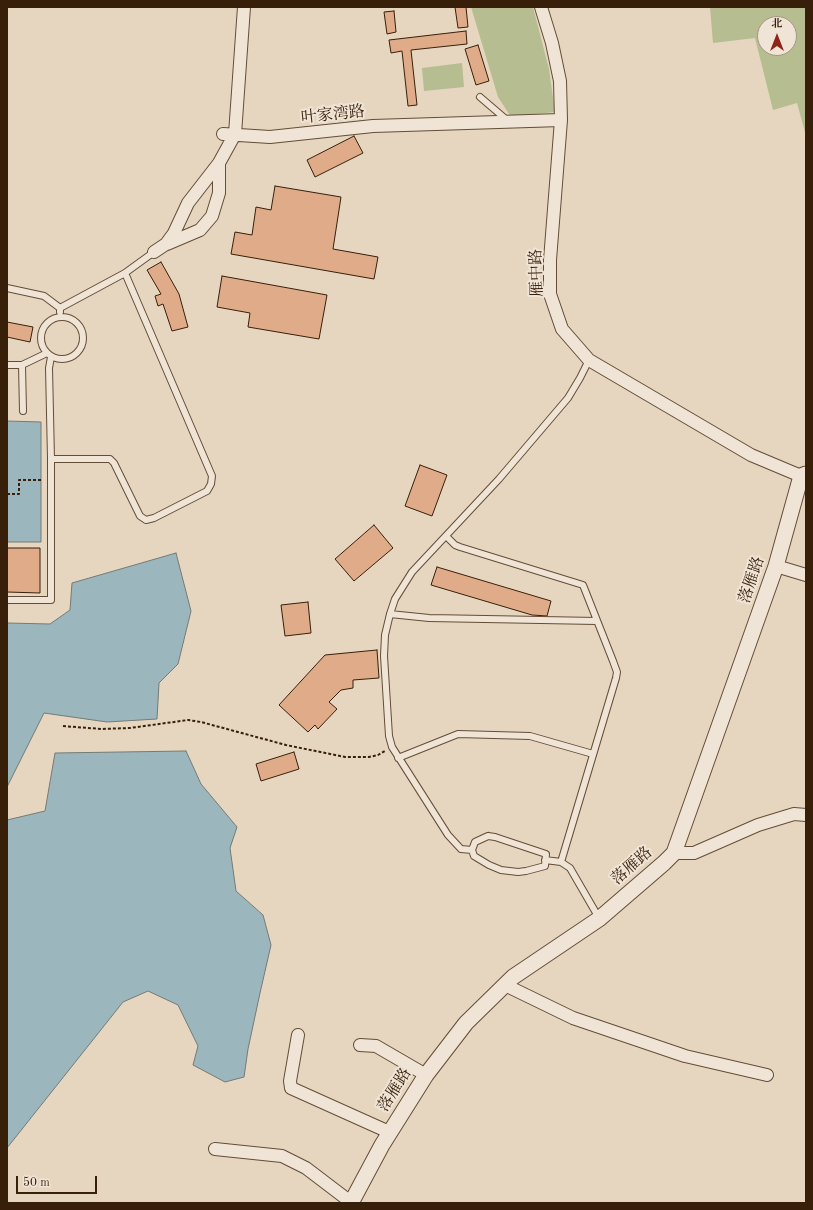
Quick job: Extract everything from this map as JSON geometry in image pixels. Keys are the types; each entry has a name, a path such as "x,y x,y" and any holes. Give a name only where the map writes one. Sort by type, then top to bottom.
{"street":[{"path":"166,244 174,232 188,203 219,163 229,134 244,7"},
{"name":"雁中路","path":"541,7 552,43 560,82 560,120 550,260 550,294 562,329 589,360 751,455 803,475"},
{"name":"叶家湾路","path":"229,134 270,137 373,126 560,120"},
{"path":"154,252 166,244 200,230 212,216 219,193 219,163"},
{"name":"落雁路","path":"351,1203 382,1145 426,1075 466,1024 513,977 600,919 664,864 674,853 776,566 803,475"},
{"path":"776,566 806,575"},
{"path":"674,853 694,853 758,825 794,814 806,815"},
{"path":"505,985 573,1018 685,1056 767,1075"},
{"path":"298,1035 290,1080 291,1088 390,1132"},
{"path":"360,1045 376,1046 426,1075"},
{"path":"215,1149 282,1156 306,1168 351,1203"}],"lane":[{"path":"480,97 509,122"},
{"path":"60,308 125,273 154,252"},
{"path":"51,459 110,459 114,463 140,516 146,520 154,518 207,491 212,484 212,476 125,273"},
{"path":"7,288 44,296 60,308 61,317"},
{"path":"7,365 22,365 49,355 57,359 69,358 79,351 83,340 81,328 73,320 61,317 50,321 42,330 41,342 49,355 51,600 7,600"},
{"path":"472,850 461,850 448,835 392,747 389,736 384,656 385,635 390,614 395,599 412,572 499,479 568,398 589,360"},
{"path":"22,365 23,411"},
{"path":"446,536 455,545 460,547 583,585 617,672 560,862"},
{"path":"390,614 429,618 597,621"},
{"path":"398,758 458,734 530,736 593,754"},
{"path":"492,836 546,854 546,860 545,866 533,870 510,871 489,865 476,858 472,850 474,842 492,836"},
{"path":"546,860 560,862 570,868 600,919"}],"path":[{"path":"7,494 18,494 19,480 51,480"},
{"path":"63,726 101,729 130,728 188,720 201,722 286,745 345,757 369,757 378,755 392,747"}],"green space":[{"path":"471,7 533,7 549,69 555,112 511,117 498,97"},
{"path":"710,7 806,7 806,136 797,103 773,110 760,56 797,56 797,16 757,16 757,46 755,38 713,43"},
{"path":"462,63 464,87 424,91 422,68"}],"water":[{"path":"7,421 41,422 41,542 7,542"},
{"path":"176,553 191,611 178,664 159,683 157,719 107,722 44,713 7,787 7,623 50,624 70,610 72,583"},
{"path":"186,751 201,784 237,827 230,848 236,891 263,915 271,945 248,1049 244,1077 225,1082 193,1065 198,1046 178,1005 148,991 123,1002 7,1148 7,820 45,811 55,753"}],"building":[{"path":"455,7 466,7 468,27 458,28"},
{"path":"394,11 396,32 387,34 384,12"},
{"path":"466,31 467,44 411,50 417,105 408,106 402,51 391,53 389,40"},
{"path":"478,45 489,81 476,85 465,49"},
{"path":"354,136 363,153 315,177 307,160"},
{"path":"275,186 341,197 333,249 378,257 374,279 231,254 235,232 252,235 256,207 271,210"},
{"path":"161,262 179,294 188,327 172,331 163,304 158,306 155,296 161,294 147,270"},
{"path":"222,276 327,295 319,339 248,327 250,313 217,307"},
{"path":"7,322 33,327 30,342 7,337"},
{"path":"420,465 447,475 432,516 405,506"},
{"path":"374,525 393,548 354,581 335,559"},
{"path":"7,548 40,548 40,593 7,592"},
{"path":"437,567 551,601 547,616 532,615 431,585"},
{"path":"308,602 311,633 285,636 281,605"},
{"path":"377,650 379,678 353,680 353,688 341,690 329,702 337,709 318,729 315,725 308,732 279,705 325,655"},
{"path":"294,752 299,769 261,781 256,764"}]}
